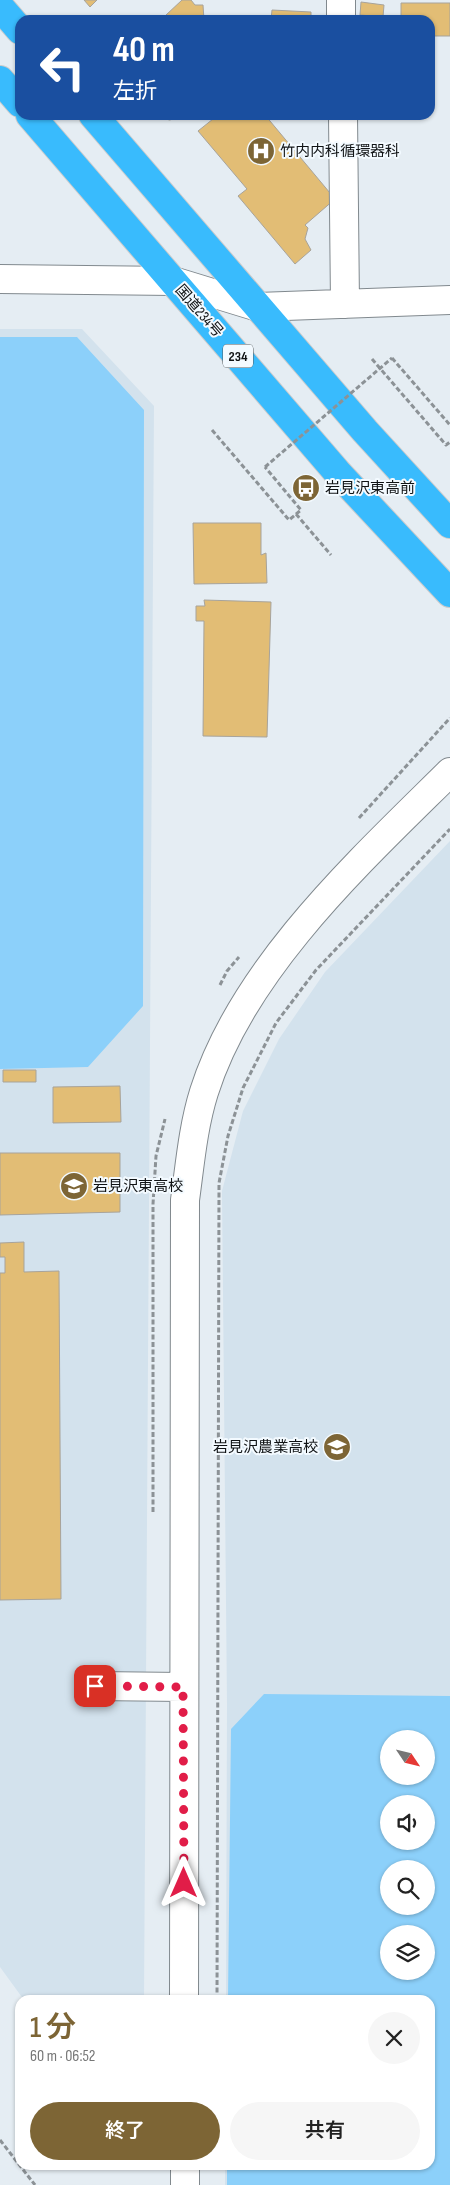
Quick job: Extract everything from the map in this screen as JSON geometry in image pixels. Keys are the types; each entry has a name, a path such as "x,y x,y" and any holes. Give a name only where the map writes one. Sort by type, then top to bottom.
{"highway":[{"path":"0,7 15,24"},
{"path":"0,80 15,97"},
{"name":"国道234号","path":"34,120 337,472 450,593"},
{"path":"97,120 365,431 450,524"}],"street":[{"path":"341,0 342,15"},
{"path":"343,120 346,304"},
{"path":"0,279 173,281 258,307 450,300"},
{"path":"184,1995 185,1200 194,1134 204,1092 220,1052 240,1014 291,937 384,837 450,772"},
{"path":"95,1686 183,1687"},
{"path":"185,2170 185,2185"}],"path":[{"path":"212,430 289,520 301,510 265,467 392,358 450,425"},
{"path":"372,359 446,446 450,442"},
{"path":"296,514 331,554"},
{"path":"217,1995 219,1183 228,1136 243,1088 276,1023 316,970 450,829"},
{"path":"0,2140 15,2159"},
{"path":"23,2170 35,2185"}],"shaded area":[{"name":"岩見沢東高校","path":"0,329 82,329 154,406 144,1995 20,1995 0,1967"},
{"path":"0,337 77,337 144,410 143,1006 88,1067 0,1069"},
{"name":"岩見沢農業高校","path":"450,841 450,2185 225,2185 225,2170 435,2170 435,1995 226,1995 227,1704 222,1191 243,1111 279,1039 325,972"},
{"path":"264,1694 450,1696 450,2185 227,2185 227,2170 435,2170 435,1995 228,1995 231,1729"}],"building":[{"path":"84,0 97,0 90,7"},
{"path":"182,0 191,0 195,5 203,5 204,15 166,15"},
{"path":"361,2 384,5 383,15 360,15"},
{"path":"401,3 450,3 450,36 435,36 435,15 401,15"},
{"path":"272,10 311,12 311,15 272,15"},
{"path":"212,120 269,120 335,199 305,225 308,228 305,239 311,250 295,264 238,196 247,189 198,131"},
{"path":"193,523 261,523 261,555 266,553 267,583 194,584"},
{"path":"204,600 271,602 267,737 203,736 204,621 196,621 196,606 205,606"},
{"path":"3,1070 36,1070 36,1082 3,1082"},
{"path":"120,1086 121,1122 53,1123 53,1087"},
{"path":"0,1153 120,1153 120,1212 0,1215"},
{"path":"24,1242 24,1272 59,1271 61,1599 0,1600 0,1273 5,1273 5,1257 0,1257 0,1243"}],"place":[{"name":"竹内内科循環器科","path":"261,151"},
{"name":"岩見沢東高前","path":"306,488"},
{"name":"岩見沢東高校","path":"74,1186"},
{"name":"岩見沢農業高校","path":"337,1447"}],"route":[{"path":"95,1686 183,1687 184,1883"}]}
